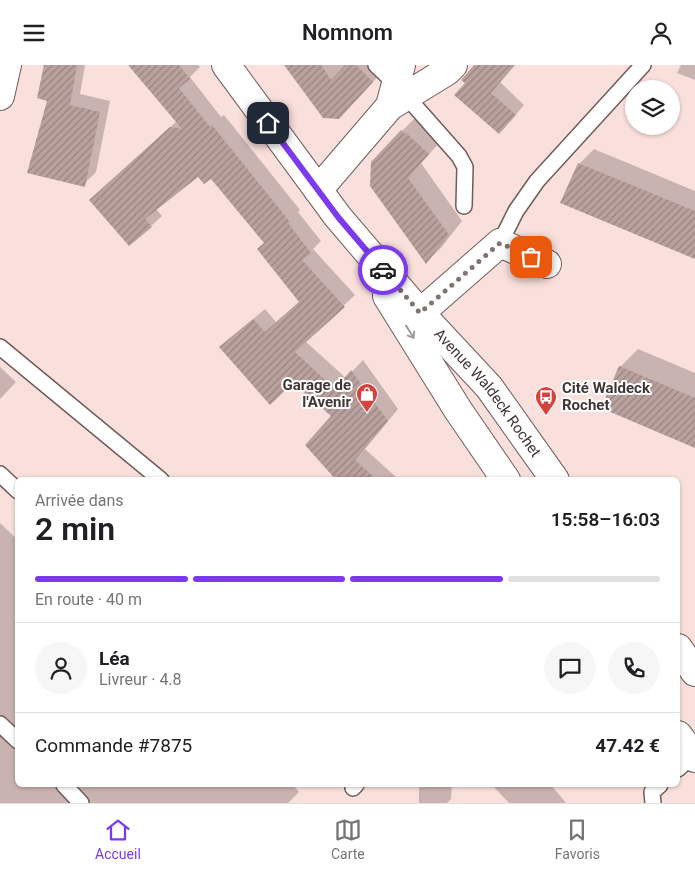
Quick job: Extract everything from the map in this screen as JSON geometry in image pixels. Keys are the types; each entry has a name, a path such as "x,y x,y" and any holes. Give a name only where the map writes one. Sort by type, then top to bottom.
{"main road":[{"path":"0,96 7,65"},
{"name":"Avenue Waldeck Rochet","path":"226,65 338,217 458,410 504,477"},
{"path":"318,189 398,88 447,71 453,65"},
{"name":"Avenue Waldeck Rochet","path":"338,217 420,313 489,387 554,477"},
{"path":"420,313 500,243 547,264"},
{"path":"680,651 695,672"}],"lane":[{"path":"376,65 459,155 465,167 464,206"},
{"path":"500,243 516,211 537,181 643,65"},
{"path":"0,347 157,477"},
{"path":"0,474 15,488"},
{"path":"0,724 15,738"},
{"path":"66,787 81,803"},
{"path":"653,803 652,792 658,787"}],"building":[{"path":"44,65 77,65 70,105 100,112 85,187 27,173 47,101 37,98"},
{"path":"128,65 179,65 190,79 179,88 210,127 212,125 290,222 288,223 311,253 302,260 345,307 295,352 335,389 351,370 388,421 355,460 374,477 333,477 305,445 331,416 293,383 270,405 219,347 253,319 265,332 299,302 257,249 264,243 211,179 204,184 198,177 145,219 152,227 129,246 89,200 170,127 182,129"},
{"path":"284,65 321,65 331,80 345,65 356,65 373,82 339,119 323,118"},
{"path":"474,65 515,65 491,93 516,115 499,134 454,95 465,83 461,80"},
{"path":"401,130 429,154 408,178 449,235 426,264 370,186 371,162"},
{"path":"578,163 695,211 695,259 560,203"},
{"path":"619,366 695,398 695,448 601,408"}],"way so far":[{"path":"383,270 420,313 500,243 531,257"}],"place":[{"name":"Garage de l'Avenir","path":"367,413"},
{"name":"Cité Waldeck Rochet","path":"546,416"}],"route":[{"path":"268,123 338,217 383,270"}]}
